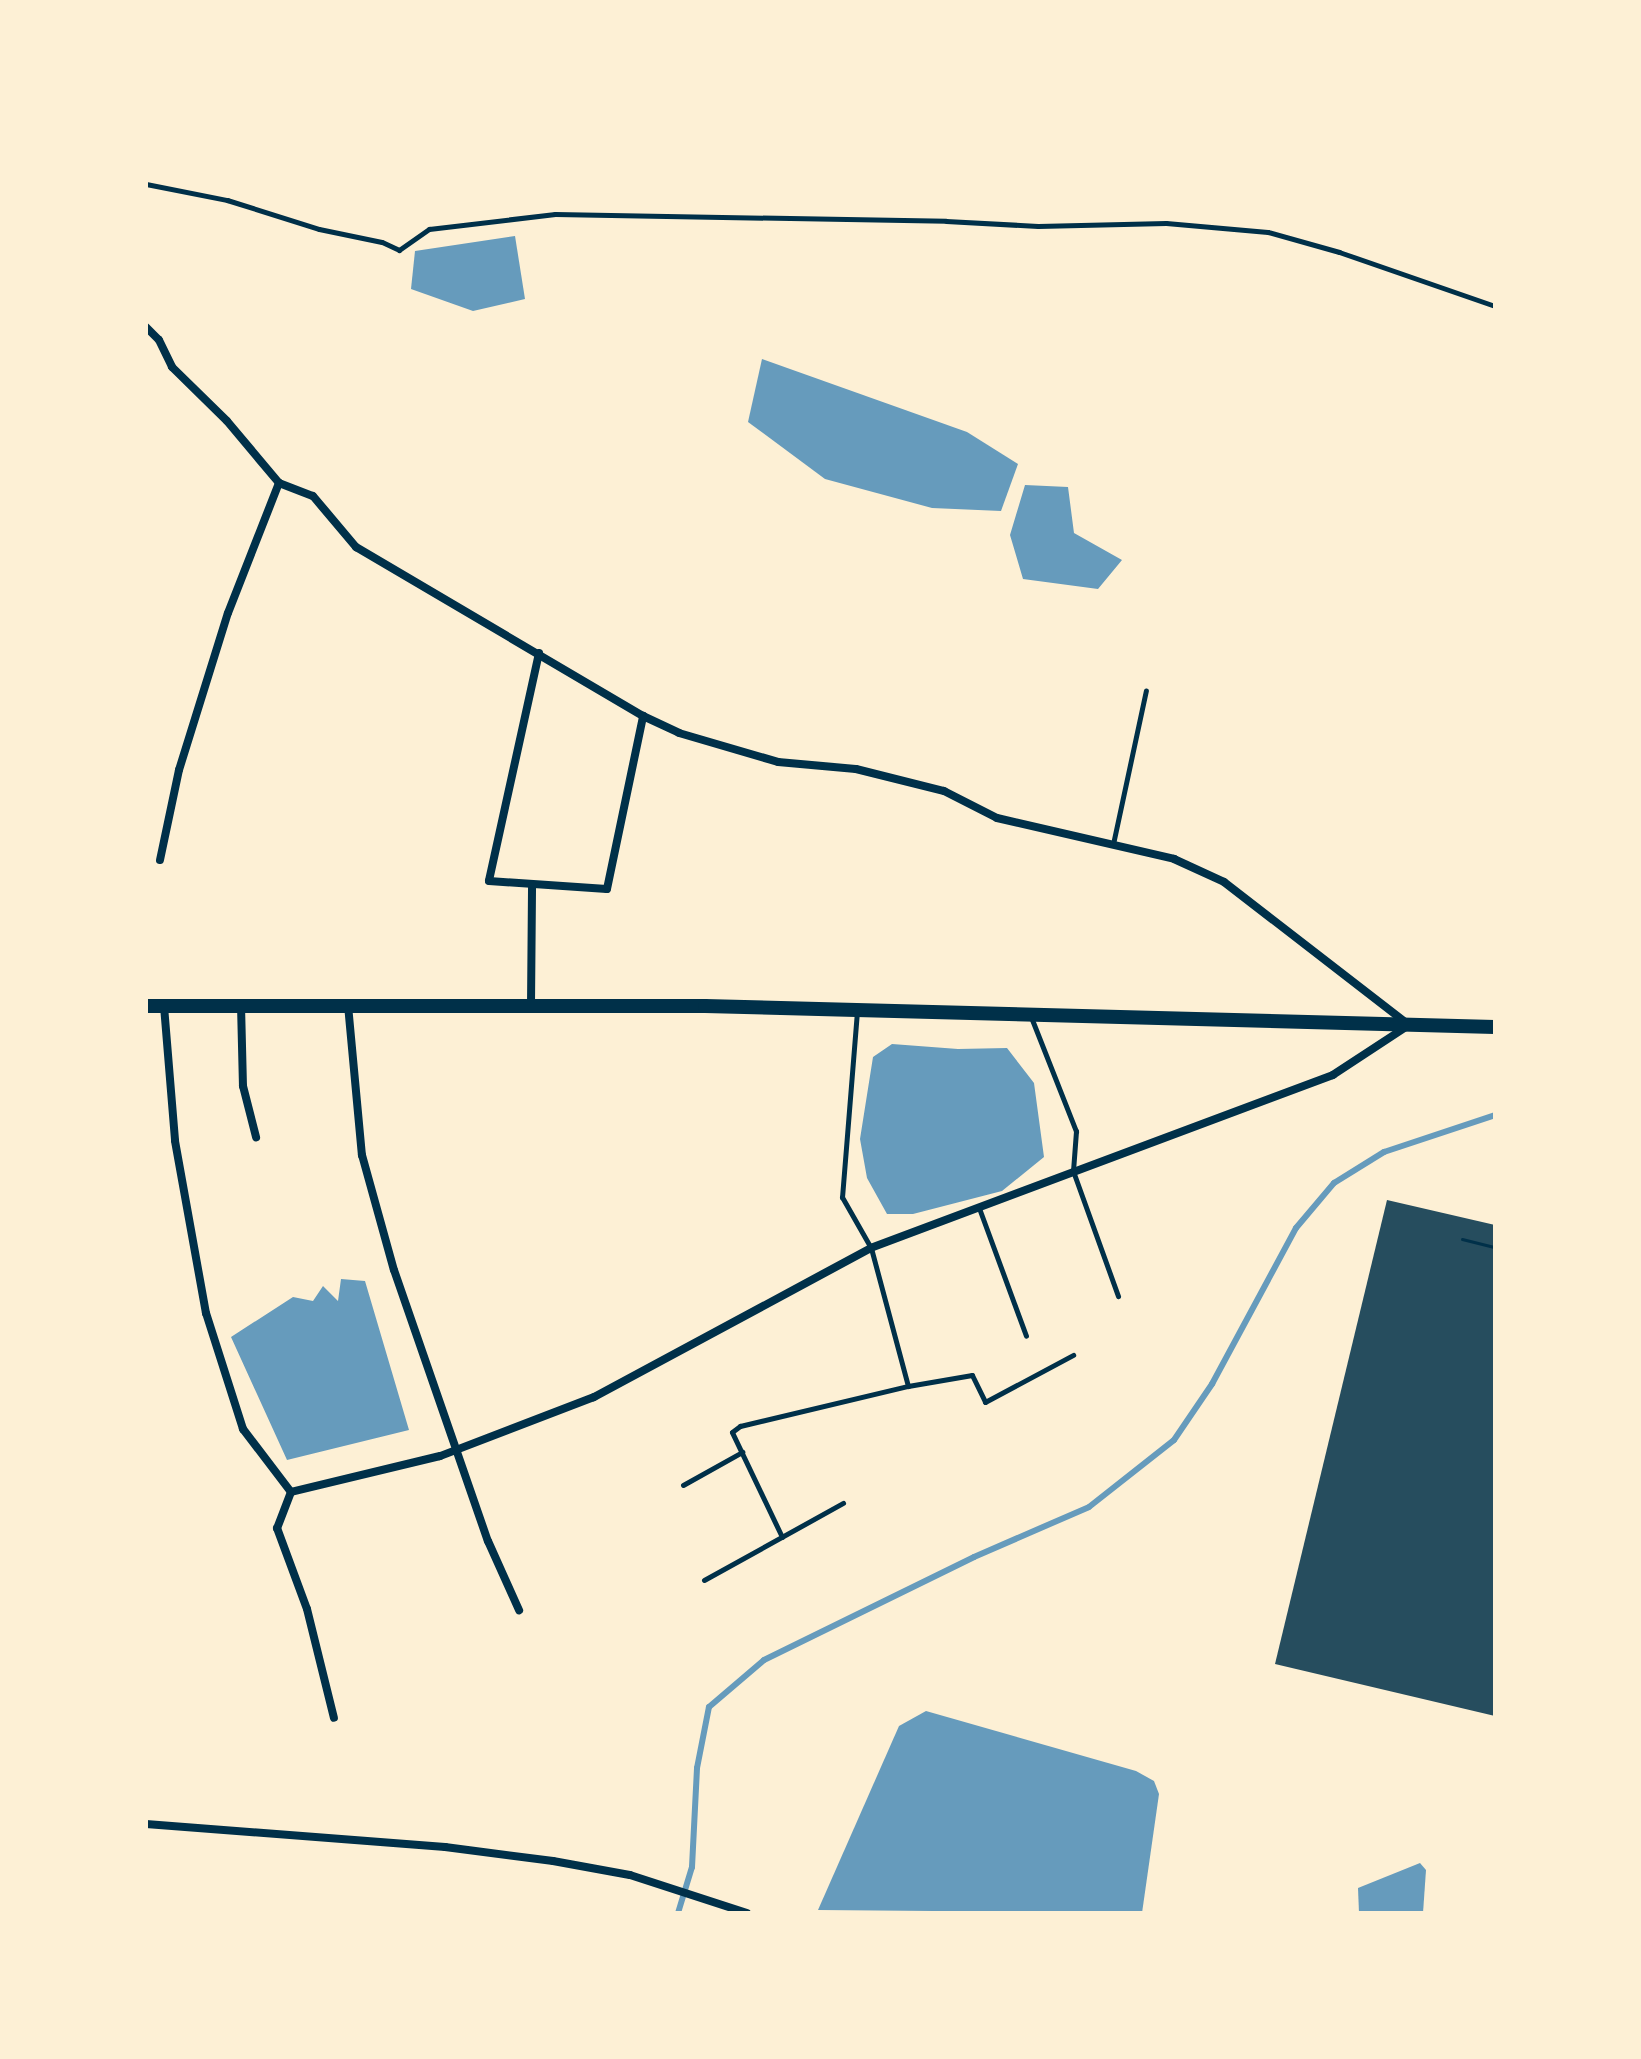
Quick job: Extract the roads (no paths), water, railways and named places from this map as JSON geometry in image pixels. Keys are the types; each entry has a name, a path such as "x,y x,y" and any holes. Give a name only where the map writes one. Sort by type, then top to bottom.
{"main road":[{"path":"146,1006 531,1005 857,1010 1495,1027"}],"street":[{"path":"146,327 159,340 172,367 227,421 279,483 313,496 356,547 643,716 679,733 778,762 856,769 944,791 997,818 1174,859 1224,882 1409,1025 1333,1075 871,1248 594,1397 457,1450 291,1492"},
{"path":"160,860 179,770 228,613 279,483"},
{"path":"539,653 489,881 607,889 643,716"},
{"path":"531,1005 532,885"},
{"path":"348,1004 362,1155 394,1270 488,1541 519,1610"},
{"path":"241,1005 243,1086 256,1137"},
{"path":"164,1006 175,1141 206,1313 243,1429 291,1492"},
{"path":"291,1492 277,1528 307,1609 334,1718"},
{"path":"146,1824 445,1847 553,1861 630,1875 747,1913"}],"lane":[{"path":"146,184 227,200 319,229 382,242 399,250 429,229 555,214 1038,226 1196,225 1268,232 1339,252 1495,306"},
{"path":"1113,844 1146,690"},
{"path":"857,1010 842,1197 871,1248 908,1386"},
{"path":"1030,1015 1076,1131 1073,1171 1118,1296"},
{"path":"978,1207 1026,1336"},
{"path":"782,1537 732,1432 740,1426 908,1386 972,1375 985,1402 1073,1355"},
{"path":"683,1485 742,1452"},
{"path":"704,1580 843,1503"}],"water":[{"path":"515,236 525,299 473,311 411,289 415,251"},
{"path":"762,359 967,432 1018,464 1001,511 932,508 825,479 748,422"},
{"path":"1025,485 1068,487 1074,533 1122,560 1098,589 1023,579 1010,535"},
{"path":"892,1044 958,1049 1007,1048 1034,1083 1044,1157 1002,1191 913,1214 887,1214 867,1178 860,1139 873,1057"},
{"path":"341,1279 365,1281 409,1430 287,1460 231,1337 293,1297 313,1301 323,1286 338,1301"},
{"path":"926,1711 1136,1771 1154,1781 1159,1794 1142,1913 818,1910 899,1726"},
{"path":"1420,1863 1426,1870 1423,1913 1359,1913 1358,1888"}],"waterway":[{"path":"678,1913 692,1867 697,1768 709,1707 764,1660 974,1557 1089,1507 1174,1440 1212,1384 1296,1228 1334,1183 1384,1152 1495,1115"}]}
